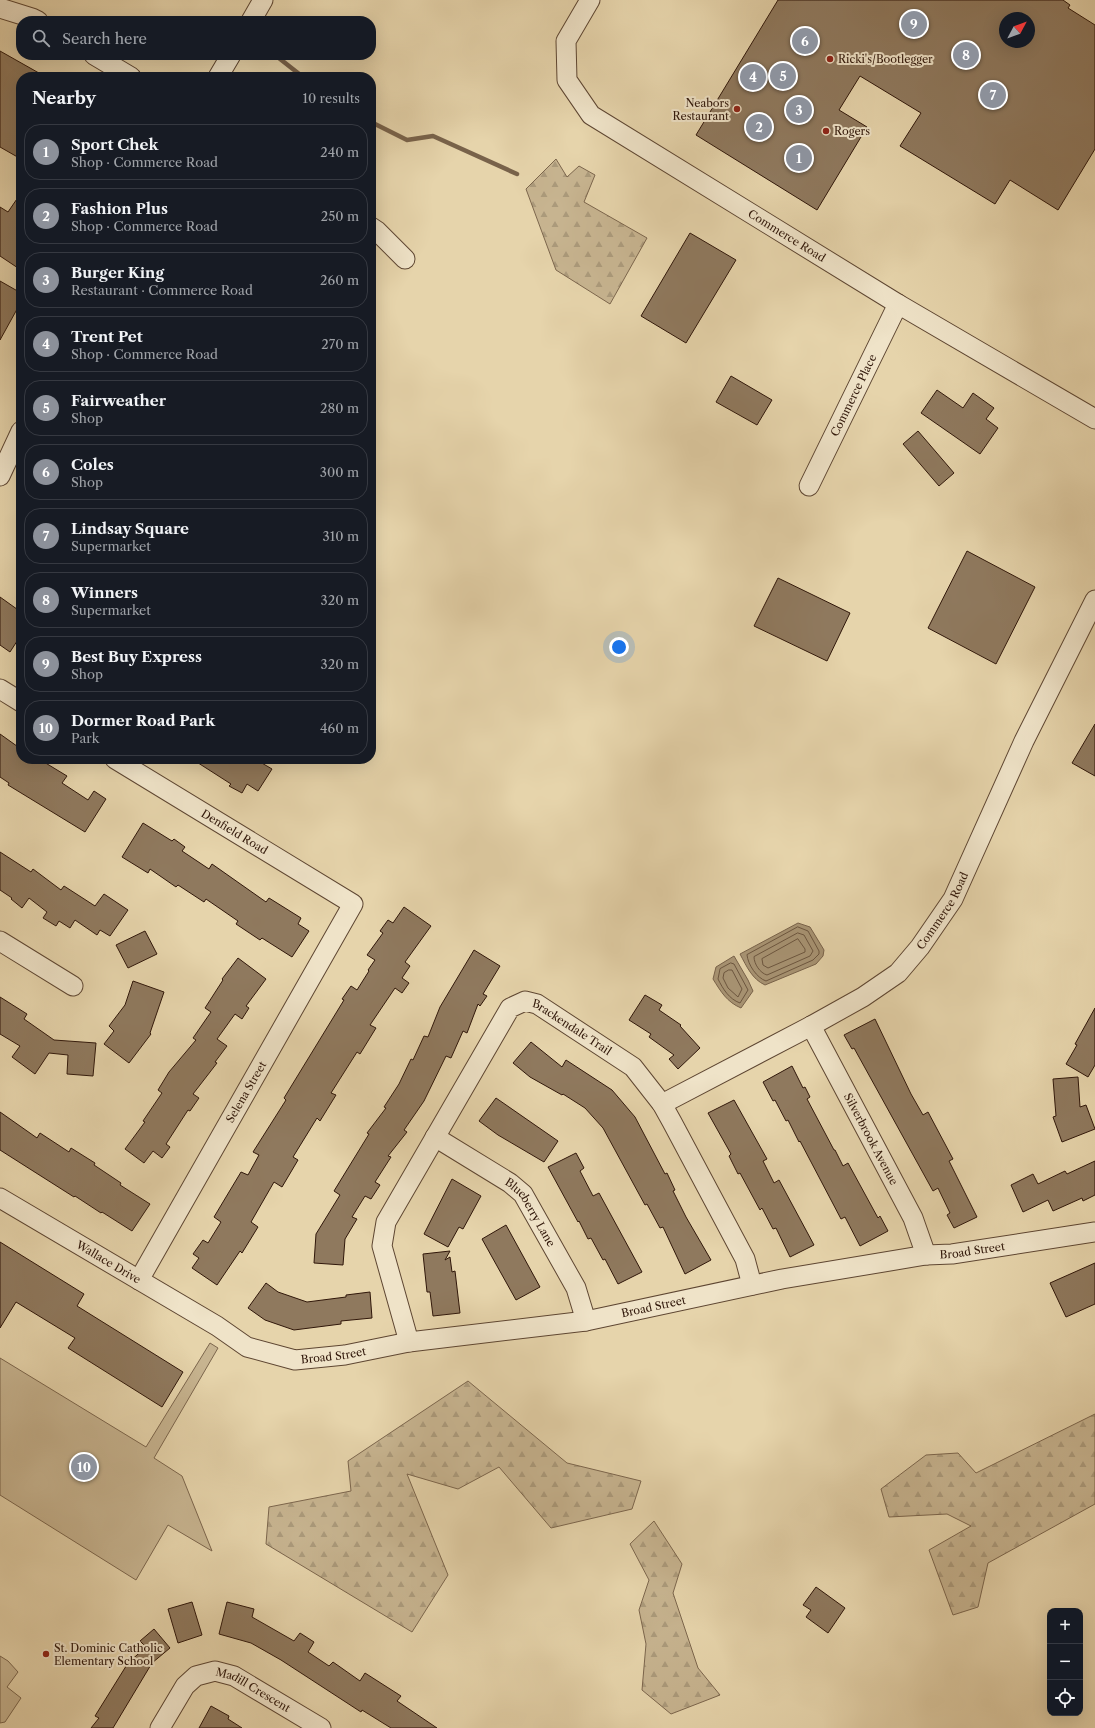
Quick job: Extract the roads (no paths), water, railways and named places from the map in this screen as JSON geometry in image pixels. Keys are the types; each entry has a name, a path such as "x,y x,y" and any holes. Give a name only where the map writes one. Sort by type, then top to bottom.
{"street":[{"path":"254,16 263,0"},
{"name":"Commerce Road","path":"590,0 566,41 567,80 591,115 898,304 1095,419"},
{"path":"0,8 26,16"},
{"path":"102,60 123,72"},
{"path":"221,72 228,60"},
{"path":"376,230 405,259"},
{"name":"Commerce Place","path":"809,486 898,304"},
{"path":"0,476 16,442"},
{"name":"Commerce Road","path":"662,1104 811,1026 863,997 898,973 920,947 953,900 1024,741 1095,600"},
{"path":"0,689 16,699"},
{"name":"Denfield Road","path":"123,764 353,904"},
{"name":"Selena Street","path":"139,1280 353,904"},
{"path":"0,941 74,986"},
{"name":"Brackendale Trail","path":"409,1342 382,1246 386,1222 510,1008 525,1000 537,1004 634,1067 662,1104 745,1259 752,1285"},
{"name":"Silverbrook Avenue","path":"811,1026 913,1218 926,1255"},
{"name":"Blueberry Lane","path":"435,1137 510,1182 523,1194 576,1288 586,1321"},
{"name":"Wallace Drive","path":"0,1198 217,1326"},
{"name":"Broad Street","path":"217,1326 247,1347 295,1360 345,1355 409,1342 586,1321 752,1285 926,1255 952,1254 1095,1232"},
{"name":"Madill Crescent","path":"160,1728 185,1686 196,1676 215,1671 234,1676 321,1728"}],"water":[{"path":"798,923 810,927 824,950 823,956 816,964 765,985 750,972 740,954"},
{"path":"734,956 753,991 741,1008 728,1000 713,979 716,967"}],"waterway":[{"path":"281,60 297,72"},
{"path":"376,124 407,140 433,136 517,174"}],"place":[{"name":"Best Buy Express","path":"914,24"},
{"name":"Coles","path":"805,41"},
{"name":"Winners","path":"966,55"},
{"name":"Ricki's/Bootlegger","path":"830,59"},
{"name":"Fairweather","path":"783,76"},
{"name":"Trent Pet","path":"753,77"},
{"name":"Lindsay Square","path":"993,95"},
{"name":"Neabors Restaurant","path":"737,109"},
{"name":"Burger King","path":"799,110"},
{"name":"Fashion Plus","path":"759,127"},
{"name":"Rogers","path":"826,131"},
{"name":"Sport Chek","path":"799,158"},
{"name":"Dormer Road Park","path":"84,1467"},
{"name":"St. Dominic Catholic Elementary School","path":"46,1654"}]}
